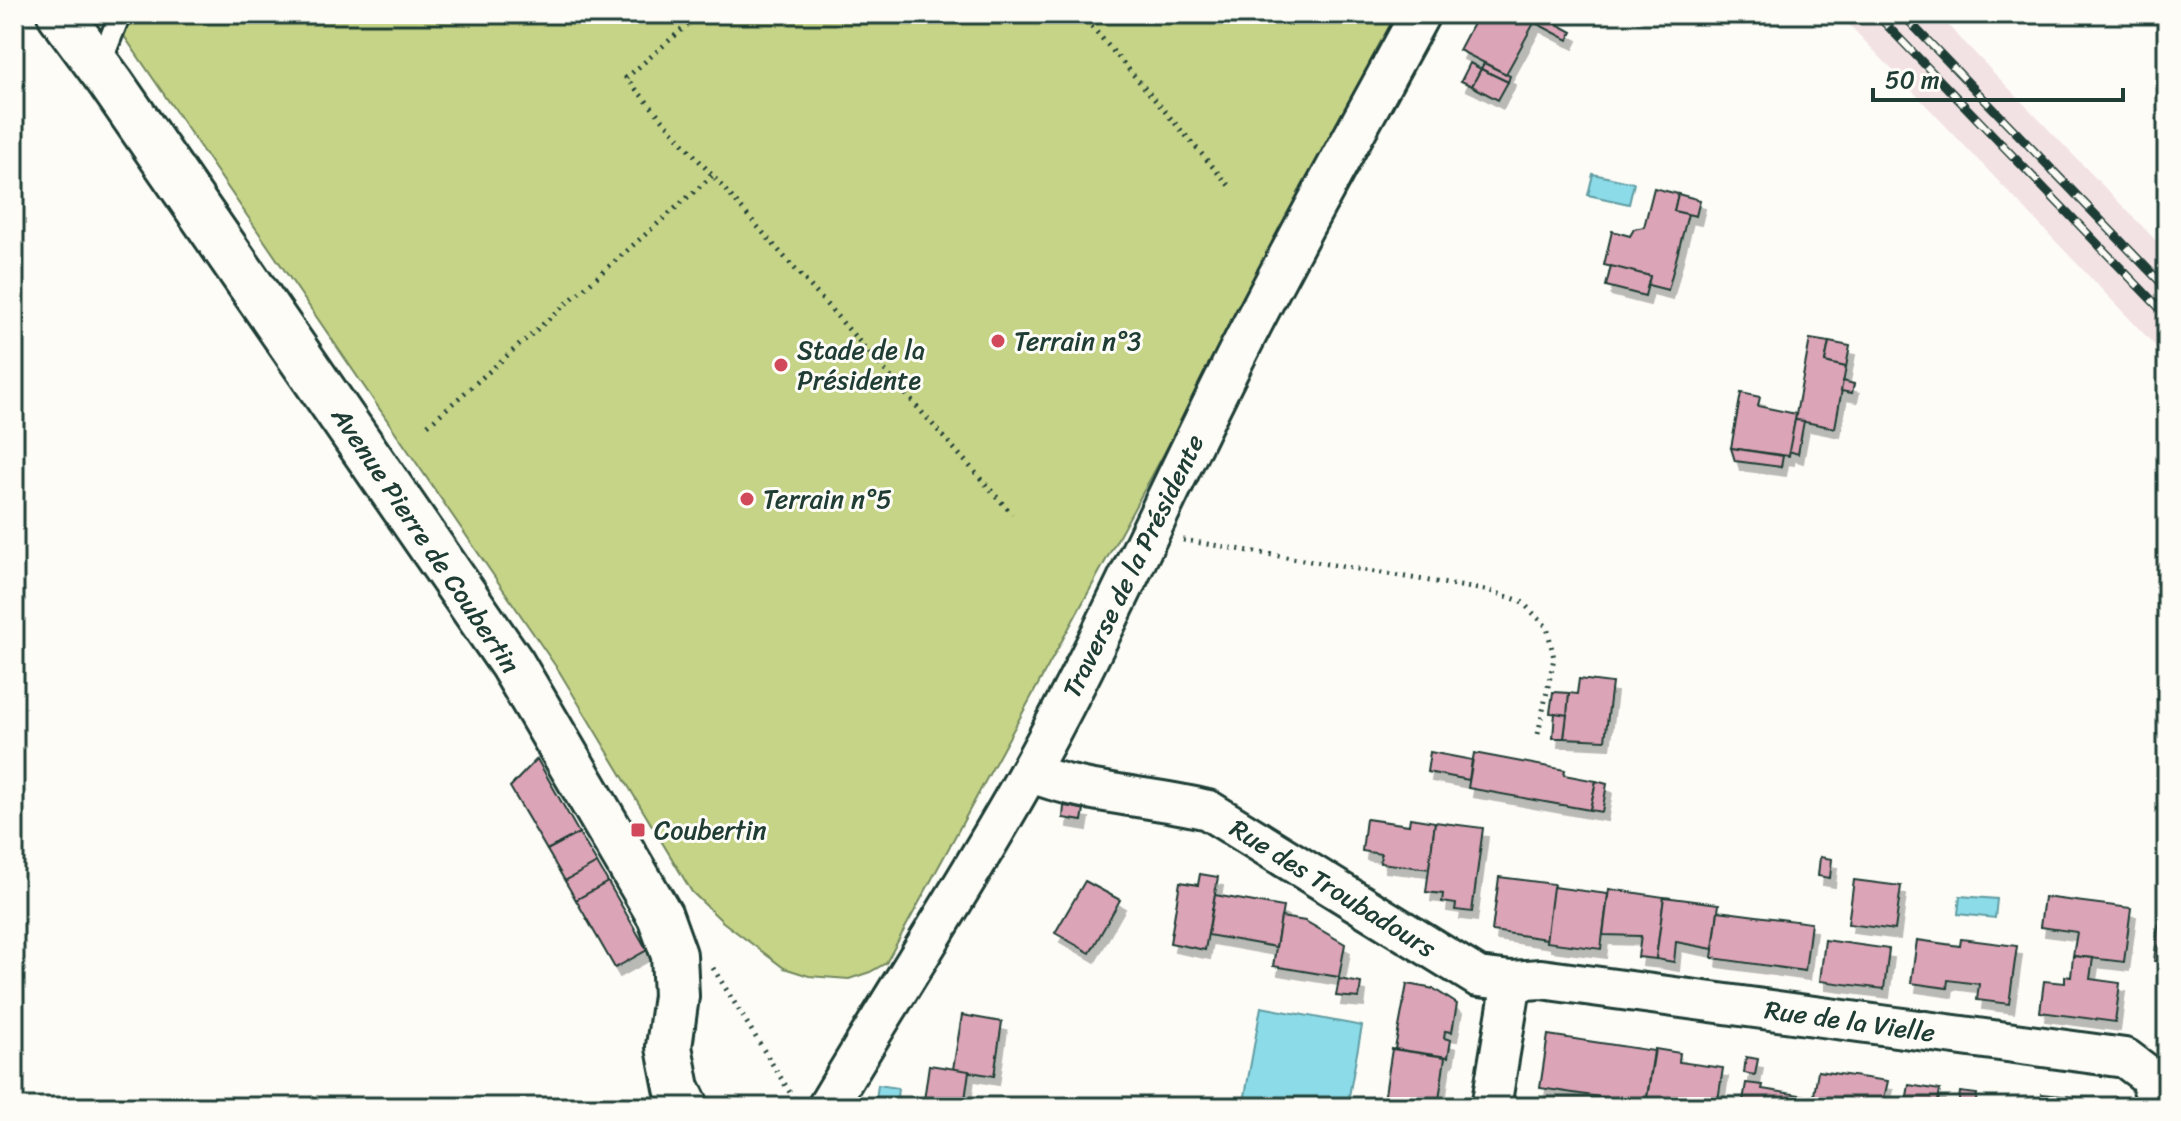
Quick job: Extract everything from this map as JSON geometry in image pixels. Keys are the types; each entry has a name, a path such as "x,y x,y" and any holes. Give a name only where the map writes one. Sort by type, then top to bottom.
{"main road":[{"name":"Avenue Pierre de Coubertin","path":"60,14 512,664 660,916 674,955 676,996 669,1047 677,1088 686,1107"}],"street":[{"name":"Traverse de la Présidente","path":"827,1107 924,951 1029,772 1151,535 1228,371 1420,14"},
{"name":"Rue des Troubadours","path":"1029,772 1059,783 1180,802 1208,810 1478,977 1512,981"},
{"name":"Rue de la Vielle","path":"1512,981 1541,979 2125,1058 2149,1076 2159,1107"},
{"path":"1491,1107 1512,981"}],"lane":[{"path":"99,67 120,14"}],"path":[{"path":"700,14 626,78 1012,514"},
{"path":"1081,14 1231,188"},
{"path":"428,425 712,176"},
{"path":"1151,535 1490,591 1521,601 1547,627 1554,658 1537,739"},
{"path":"710,963 799,1107"}],"shaded area":[{"path":"1839,14 1937,14 2167,252 2167,358"}],"green space":[{"name":"Stade de la Présidente","path":"109,14 1404,14 886,963 849,979 809,976 784,968 723,922 692,892 559,671"}],"water":[{"path":"1593,174 1634,183 1629,204 1588,195"},
{"path":"1960,896 1997,899 1995,918 1958,914"},
{"path":"1261,1007 1362,1026 1347,1107 1243,1107"},
{"path":"878,1085 898,1088 896,1107 875,1107"}],"building":[{"path":"1478,14 1539,14 1506,74 1459,50"},
{"path":"1539,14 1572,32 1568,40 1534,22"},
{"path":"1470,63 1481,69 1472,86 1461,81"},
{"path":"1484,63 1510,76 1508,82 1481,69"},
{"path":"1481,69 1508,82 1498,100 1472,86"},
{"path":"1654,188 1678,194 1674,211 1688,214 1668,290 1648,285 1650,276 1604,265 1612,231 1630,236 1634,229 1644,227"},
{"path":"1678,194 1700,200 1696,216 1674,211"},
{"path":"1611,266 1650,276 1645,296 1606,286"},
{"path":"1810,339 1829,342 1825,362 1846,367 1835,428 1795,420"},
{"path":"1829,342 1850,346 1846,367 1825,362"},
{"path":"1843,381 1854,384 1852,393 1841,391"},
{"path":"1741,393 1760,397 1758,406 1796,414 1789,456 1731,448"},
{"path":"1795,420 1804,421 1798,454 1789,451"},
{"path":"1731,448 1783,456 1781,467 1735,461"},
{"path":"1579,679 1612,683 1605,740 1564,738 1569,693 1577,694"},
{"path":"1553,692 1569,693 1567,715 1550,713"},
{"path":"1555,713 1567,715 1564,738 1553,738"},
{"path":"1430,752 1472,760 1469,780 1427,772"},
{"path":"1474,753 1565,770 1564,775 1596,781 1590,810 1468,788"},
{"path":"537,759 579,833 547,850 510,787"},
{"path":"1596,781 1607,784 1602,812 1590,810"},
{"path":"1064,806 1084,809 1082,821 1063,818"},
{"path":"1410,818 1435,822 1429,869 1380,863 1381,854 1362,851 1366,819 1409,825"},
{"path":"1435,822 1483,828 1472,912 1455,910 1456,904 1442,902 1443,894 1426,892"},
{"path":"579,833 597,863 565,881 547,850"},
{"path":"1820,857 1832,859 1830,878 1818,876"},
{"path":"597,863 608,882 576,900 565,881"},
{"path":"1200,874 1218,877 1205,950 1170,943 1180,882 1198,885"},
{"path":"1499,877 1554,884 1547,939 1492,931"},
{"path":"1854,880 1901,886 1895,930 1848,924"},
{"path":"1085,881 1120,900 1090,953 1055,933"},
{"path":"608,882 647,950 615,968 576,900"},
{"path":"1553,887 1608,894 1601,949 1546,942"},
{"path":"1609,889 1664,897 1656,959 1638,957 1641,936 1603,935"},
{"path":"1215,895 1283,907 1276,947 1208,935"},
{"path":"1664,897 1719,904 1713,949 1676,942 1674,962 1656,959"},
{"path":"2044,897 2131,908 2124,962 2073,956 2077,932 2040,927"},
{"path":"1718,911 1811,923 1805,971 1712,958"},
{"path":"1281,917 1305,921 1345,944 1339,977 1273,966"},
{"path":"2159,918 2167,919 2167,963 2154,961"},
{"path":"1961,939 2017,946 2009,1004 1977,1000 1979,984 1948,980 1947,988 1911,983 1917,940 1960,946"},
{"path":"1825,940 1889,949 1884,989 1820,981"},
{"path":"2073,956 2093,958 2090,979 2120,983 2115,1022 2040,1012 2044,981 2065,983 2065,976 2071,977"},
{"path":"1339,979 1361,983 1359,998 1336,996"},
{"path":"1407,984 1434,989 1457,1004 1452,1032 1445,1031 1444,1038 1451,1040 1448,1057 1395,1049"},
{"path":"962,1015 1002,1022 994,1076 953,1069"},
{"path":"1548,1035 1654,1051 1646,1104 1540,1088"},
{"path":"1392,1049 1445,1057 1439,1100 1432,1099 1431,1107 1383,1107"},
{"path":"1655,1049 1680,1053 1679,1062 1723,1068 1717,1107 1671,1107 1672,1102 1647,1098"},
{"path":"1746,1057 1758,1059 1755,1075 1744,1073"},
{"path":"929,1065 969,1071 964,1107 923,1107"},
{"path":"1818,1071 1888,1081 1882,1107 1812,1107"},
{"path":"1746,1083 1763,1085 1762,1089 1813,1097 1812,1107 1742,1107"},
{"path":"1909,1085 1940,1090 1937,1107 1905,1107"},
{"path":"1960,1092 1977,1094 1975,1107 1958,1107"},
{"path":"2042,1094 2100,1100 2100,1107 2044,1107"}],"railway":[{"path":"1876,14 2167,316"},
{"path":"1902,14 2167,289"}],"place":[{"name":"Terrain n°3","path":"998,341"},
{"name":"Stade de la Présidente","path":"781,365"},
{"name":"Terrain n°5","path":"747,499"},
{"name":"Coubertin","path":"638,830"}]}
